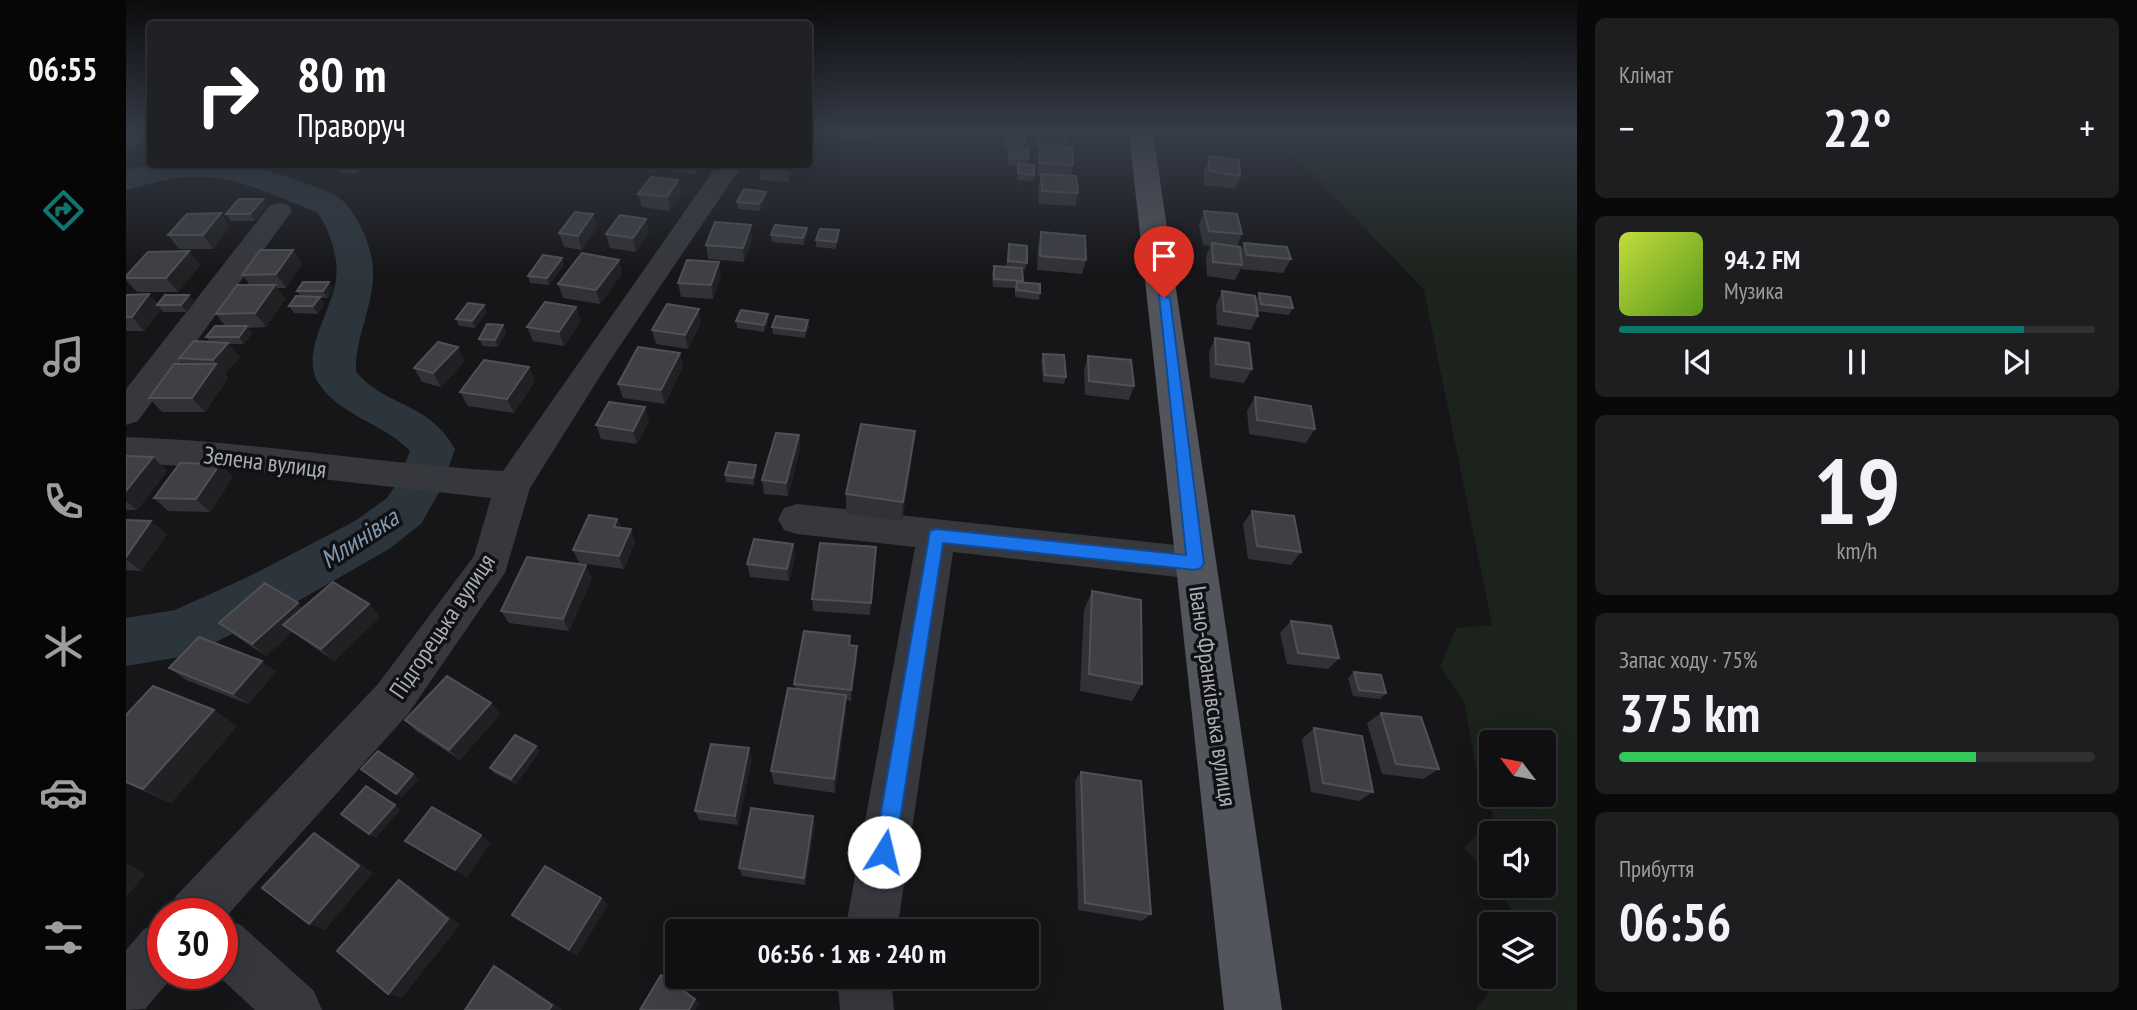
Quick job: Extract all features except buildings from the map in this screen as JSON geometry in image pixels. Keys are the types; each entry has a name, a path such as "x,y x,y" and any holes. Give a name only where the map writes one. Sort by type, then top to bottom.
{"main road":[{"name":"Івано-Франківська вулиця","path":"1147,179 1254,1010"}],"street":[{"name":"Підгорецька вулиця","path":"209,898 393,699 491,562 513,485 598,355 720,179"},
{"path":"126,414 279,211"},
{"name":"Зелена вулиця","path":"126,450 173,450 405,478"},
{"path":"405,478 445,483 513,485"},
{"path":"797,519 1195,563"},
{"path":"873,919 936,536"},
{"path":"238,958 295,1010"},
{"path":"126,990 147,966"},
{"path":"865,989 867,1010"}],"shaded area":[{"path":"1318,179 1577,179 1577,1010 1476,1010 1491,989 1556,989 1556,912 1513,912 1504,898 1556,898 1556,821 1493,821 1490,807 1556,807 1556,730 1479,730 1479,775 1464,701 1440,667 1456,628 1492,625 1424,290"},
{"path":"1479,834 1479,864 1464,847"}],"waterway":[{"name":"Млинівка","path":"126,642 180,633 268,592 372,535 404,511 418,489 433,449 417,430 352,394 335,376 335,349 355,279 352,250 341,222 330,206 263,179"}],"route":[{"path":"884,852 936,536 1195,563 1164,298"}]}
